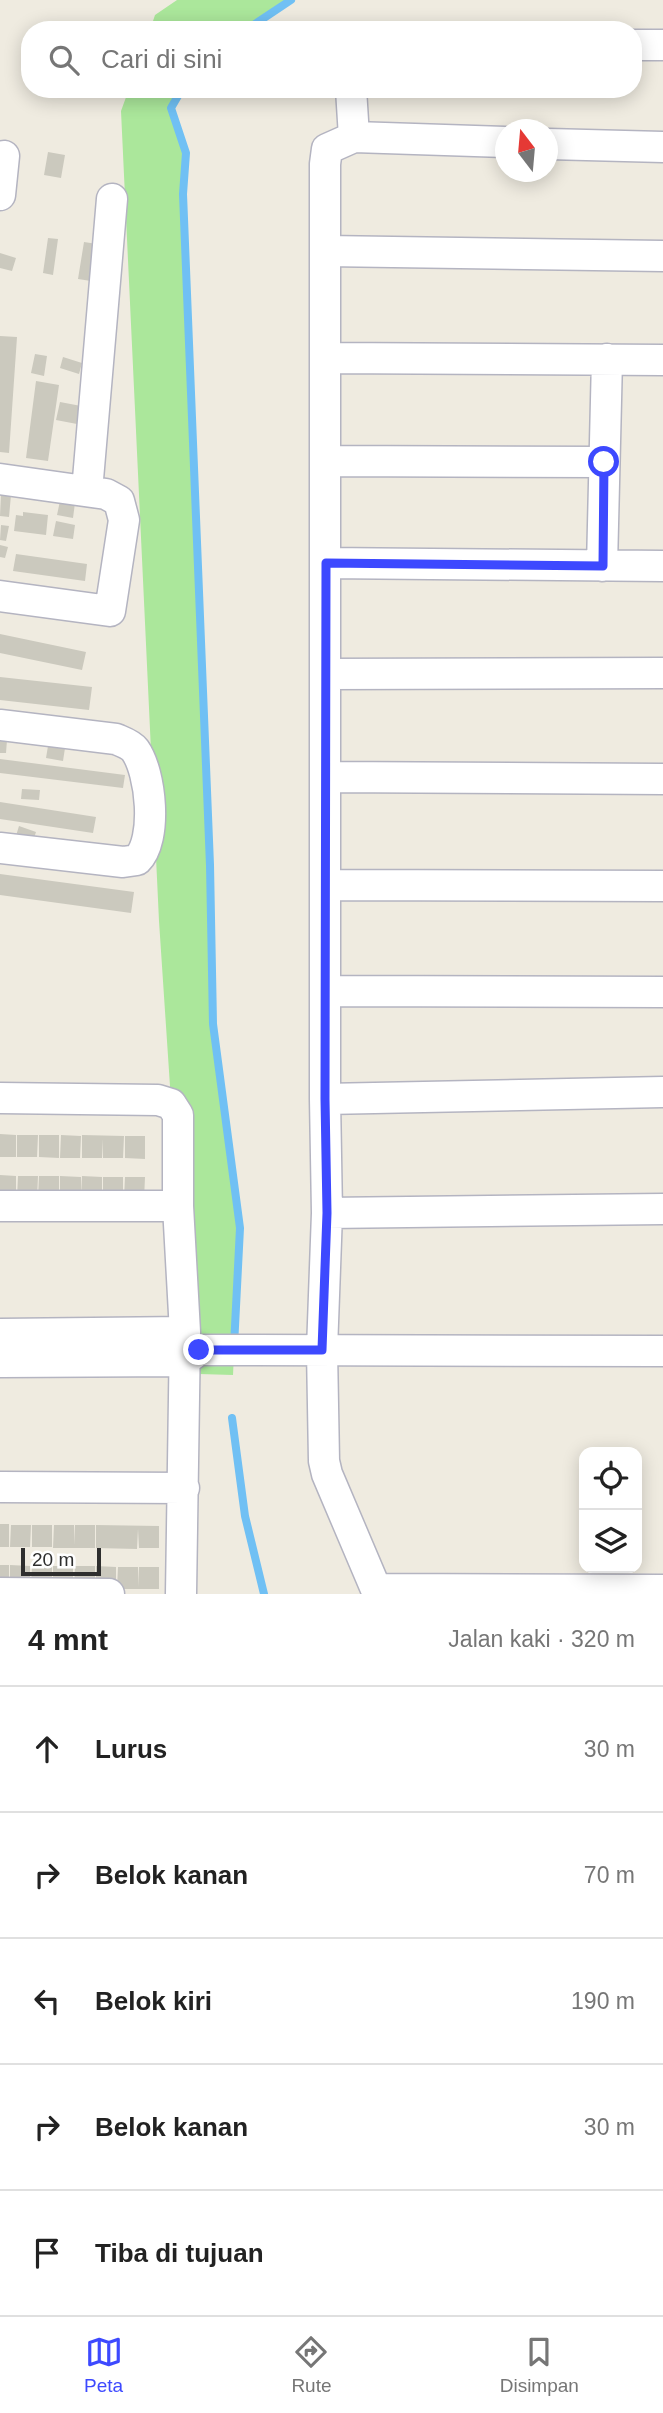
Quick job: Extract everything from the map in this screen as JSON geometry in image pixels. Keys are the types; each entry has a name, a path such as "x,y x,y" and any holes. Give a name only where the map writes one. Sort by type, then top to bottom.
{"street":[{"path":"642,45 663,45"},
{"path":"352,98 354,137"},
{"path":"495,142 354,137 327,149 325,164 327,1213 322,1350 324,1461 377,1592 663,1590"},
{"path":"558,144 663,147"},
{"path":"0,195 4,156"},
{"path":"88,491 112,199"},
{"path":"326,251 663,256"},
{"path":"326,358 663,360"},
{"path":"603,566 607,359"},
{"path":"326,461 604,462"},
{"path":"0,479 114,496 123,510 124,520 110,611 0,596"},
{"path":"326,563 663,566"},
{"path":"326,674 663,673"},
{"path":"0,725 116,739 126,743 134,750 142,764 150,803 146,847 138,860 123,862 0,848"},
{"path":"327,777 663,779"},
{"path":"326,885 663,886"},
{"path":"326,991 663,992"},
{"path":"325,1099 663,1092"},
{"path":"0,1098 158,1100 171,1104 178,1115 178,1206 189,1348 181,1594"},
{"path":"0,1206 178,1206"},
{"path":"327,1213 663,1209"},
{"path":"0,1334 189,1348 663,1351"},
{"path":"0,1362 189,1348"},
{"path":"0,1487 184,1488"},
{"path":"0,1593 109,1594"}],"green space":[{"path":"177,0 291,0 260,21 153,21 155,15"},
{"path":"126,98 177,98 172,108 186,153 183,194 210,865 213,1024 240,1228 233,1375 199,1374 178,1206 159,921 121,111"}],"building":[{"path":"48,152 65,155 61,178 44,175"},
{"path":"48,238 58,239 53,275 43,273"},
{"path":"84,242 97,244 91,281 78,279"},
{"path":"0,253 16,258 12,271 0,268"},
{"path":"0,336 17,337 9,453 0,452"},
{"path":"35,354 47,356 44,376 31,373"},
{"path":"63,357 82,363 79,374 60,368"},
{"path":"36,381 59,385 48,461 26,458"},
{"path":"60,402 81,406 77,424 56,420"},
{"path":"1,494 11,495 9,517 0,516"},
{"path":"60,501 75,503 73,518 57,515"},
{"path":"23,512 48,515 46,535 14,531 16,515 23,516"},
{"path":"56,521 75,525 73,539 53,536"},
{"path":"1,525 9,526 6,541 0,540"},
{"path":"0,545 8,547 5,558 0,557"},
{"path":"16,554 87,564 85,581 13,571"},
{"path":"0,634 86,652 82,670 0,653"},
{"path":"0,677 92,687 89,710 0,700"},
{"path":"0,739 7,740 6,753 0,753"},
{"path":"48,746 65,748 63,761 46,758"},
{"path":"0,759 125,775 123,788 0,773"},
{"path":"22,789 40,790 39,800 21,799"},
{"path":"0,802 96,817 93,833 0,819"},
{"path":"19,826 36,832 32,844 15,839"},
{"path":"0,874 134,892 131,913 0,895"},
{"path":"0,1134 16,1135 16,1157 0,1157"},
{"path":"17,1135 38,1135 37,1157 17,1157"},
{"path":"39,1135 59,1135 59,1158 39,1157"},
{"path":"61,1135 81,1136 80,1158 60,1158"},
{"path":"82,1135 124,1136 123,1158 103,1158 103,1139 102,1158 82,1158"},
{"path":"125,1136 145,1136 145,1159 125,1158"},
{"path":"0,1175 16,1176 16,1198 0,1198"},
{"path":"18,1176 38,1176 37,1198 17,1198"},
{"path":"39,1176 59,1176 59,1199 38,1198"},
{"path":"60,1176 81,1177 81,1196 82,1176 102,1177 102,1199 60,1199"},
{"path":"103,1177 123,1177 123,1199 103,1199"},
{"path":"125,1177 145,1177 144,1200 124,1199"},
{"path":"0,1524 9,1524 9,1547 0,1547"},
{"path":"11,1525 31,1525 30,1547 10,1547"},
{"path":"32,1525 52,1525 52,1547 32,1547"},
{"path":"54,1525 74,1525 74,1545 75,1525 95,1525 95,1548 53,1548"},
{"path":"96,1525 159,1526 159,1548 139,1548 138,1529 137,1549 96,1548"},
{"path":"0,1565 9,1565 9,1588 0,1588"},
{"path":"10,1565 30,1566 30,1588 10,1588"},
{"path":"32,1566 52,1566 52,1588 31,1588"},
{"path":"53,1566 73,1566 73,1588 53,1589"},
{"path":"75,1566 95,1566 95,1589 74,1589"},
{"path":"96,1566 116,1567 116,1589 96,1589"},
{"path":"118,1567 138,1567 138,1587 139,1567 159,1567 159,1589 117,1589"}],"waterway":[{"path":"260,21 291,0"},
{"path":"177,98 171,108 186,153 183,194 210,865 213,1024 240,1228 234,1346"},
{"path":"232,1418 245,1516 264,1594"}],"route":[{"path":"199,1350 322,1350 327,1213 326,563 603,566 604,462"}]}
